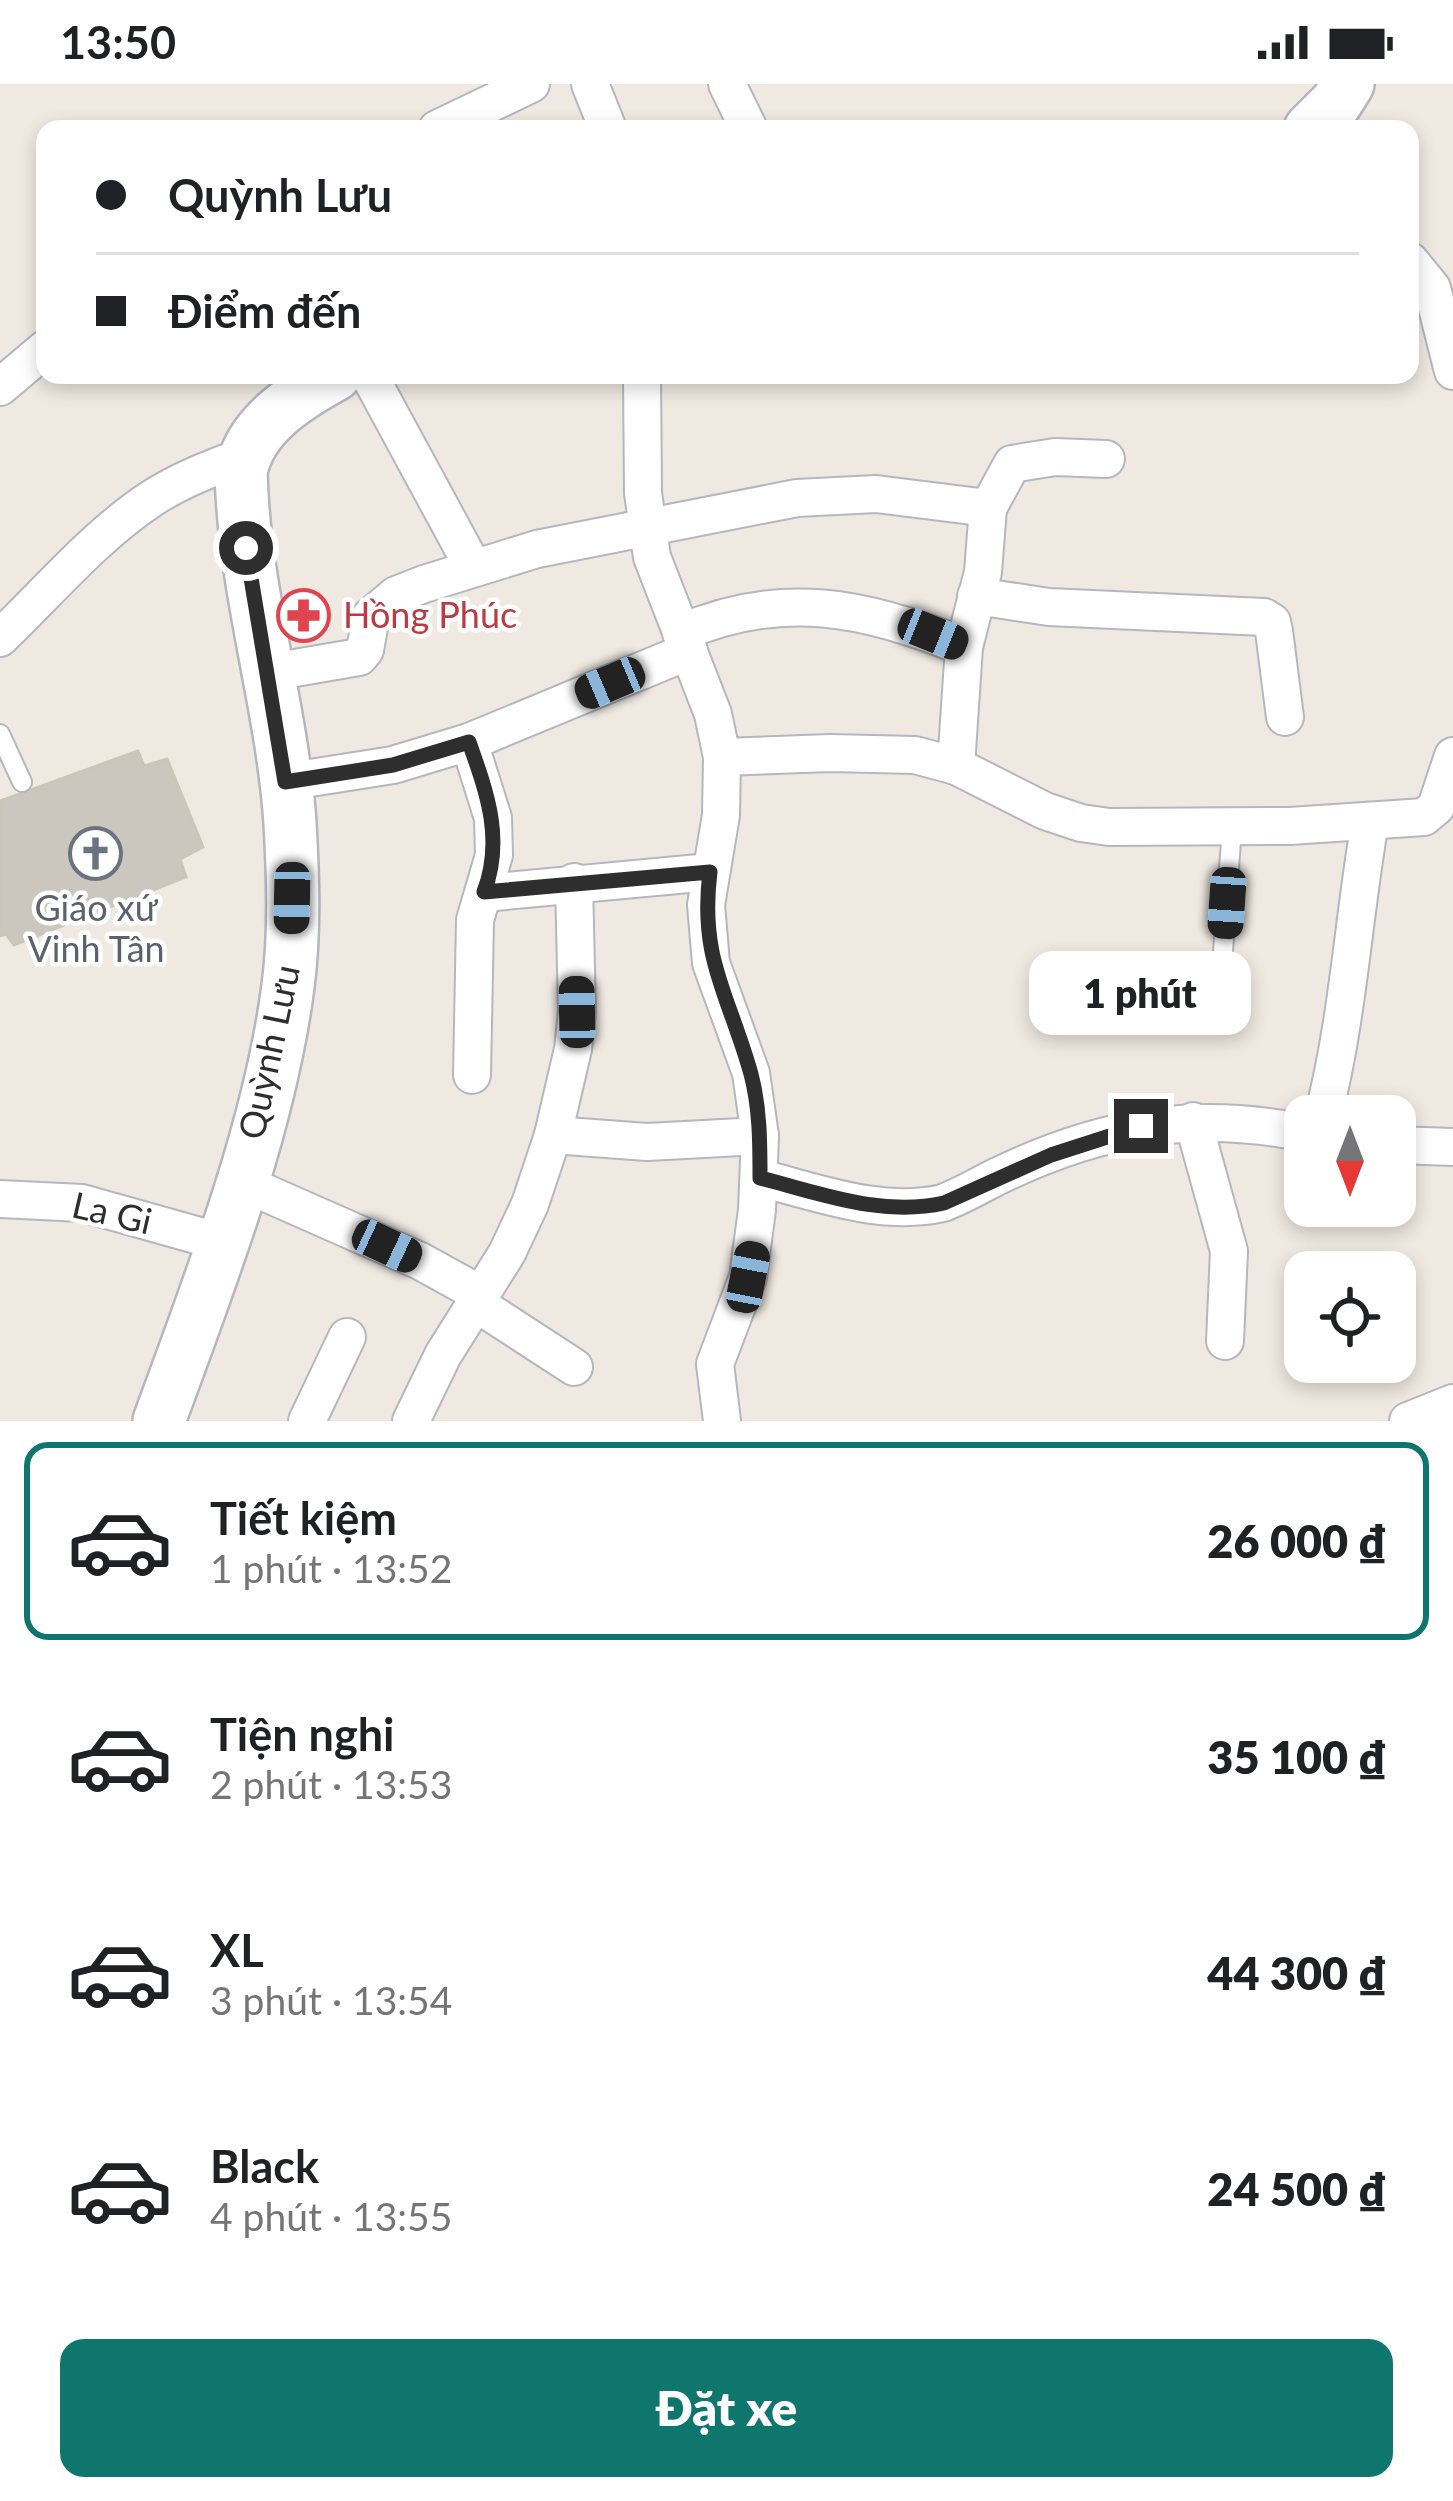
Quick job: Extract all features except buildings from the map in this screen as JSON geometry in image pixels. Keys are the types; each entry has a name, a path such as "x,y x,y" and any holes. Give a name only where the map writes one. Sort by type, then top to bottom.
{"main road":[{"path":"1319,120 1348,84"},
{"path":"244,456 275,416 322,384"},
{"name":"Quỳnh Lưu","path":"159,1421 241,1182 288,986 292,898 285,782 242,514 244,456"}],"street":[{"path":"456,120 531,84"},
{"path":"590,84 604,120"},
{"path":"727,84 744,120"},
{"path":"1419,272 1432,288 1453,371"},
{"path":"0,387 36,357"},
{"path":"374,384 473,567"},
{"path":"642,384 646,530 712,713 722,757 721,815 706,905 712,963 751,1073 760,1136 748,1277 715,1364 722,1421"},
{"path":"0,638 124,519 186,478 244,456"},
{"path":"956,766 964,647 986,551 988,508 1012,464 1055,457 1106,459"},
{"path":"266,673 359,657 365,650 370,616 396,595 537,549 841,493 934,498 988,508"},
{"path":"976,596 1049,607 1264,617 1272,622 1274,631 1285,717"},
{"path":"285,782 393,765 469,742 685,642 715,617 791,607 840,608 902,622 964,647"},
{"path":"469,742 493,818 494,855 476,920 472,1075"},
{"path":"722,757 916,755 956,766 1017,800 1081,823 1232,827 1414,820 1431,813 1453,756"},
{"path":"1328,1095 1341,1047 1355,904 1370,822"},
{"path":"484,892 710,872"},
{"path":"411,1421 443,1355 507,1253 553,1136 577,1012 574,882"},
{"path":"1193,1121 1229,1251 1225,1341"},
{"path":"760,1178 876,1207 922,1208 1107,1134 1141,1126 1240,1122 1284,1129"},
{"path":"553,1136 647,1142 760,1136"},
{"path":"1416,1146 1453,1148"},
{"path":"241,1182 400,1252 477,1298 574,1367"},
{"name":"La Gi","path":"0,1199 82,1203 221,1242"},
{"path":"307,1421 347,1337"},
{"path":"1408,1421 1453,1403"}],"lane":[{"path":"0,734 22,782"},
{"path":"1221,979 1232,827"}],"place":[{"name":"Hồng Phúc","path":"304,615"},
{"name":"Giáo xứ Vinh Tân","path":"96,853"}],"route":[{"path":"246,548 285,782 393,765 469,742 493,818 494,855 484,892 710,872 706,905 712,963 754,1090 760,1178 876,1207 922,1208 1107,1134 1141,1126"}]}
